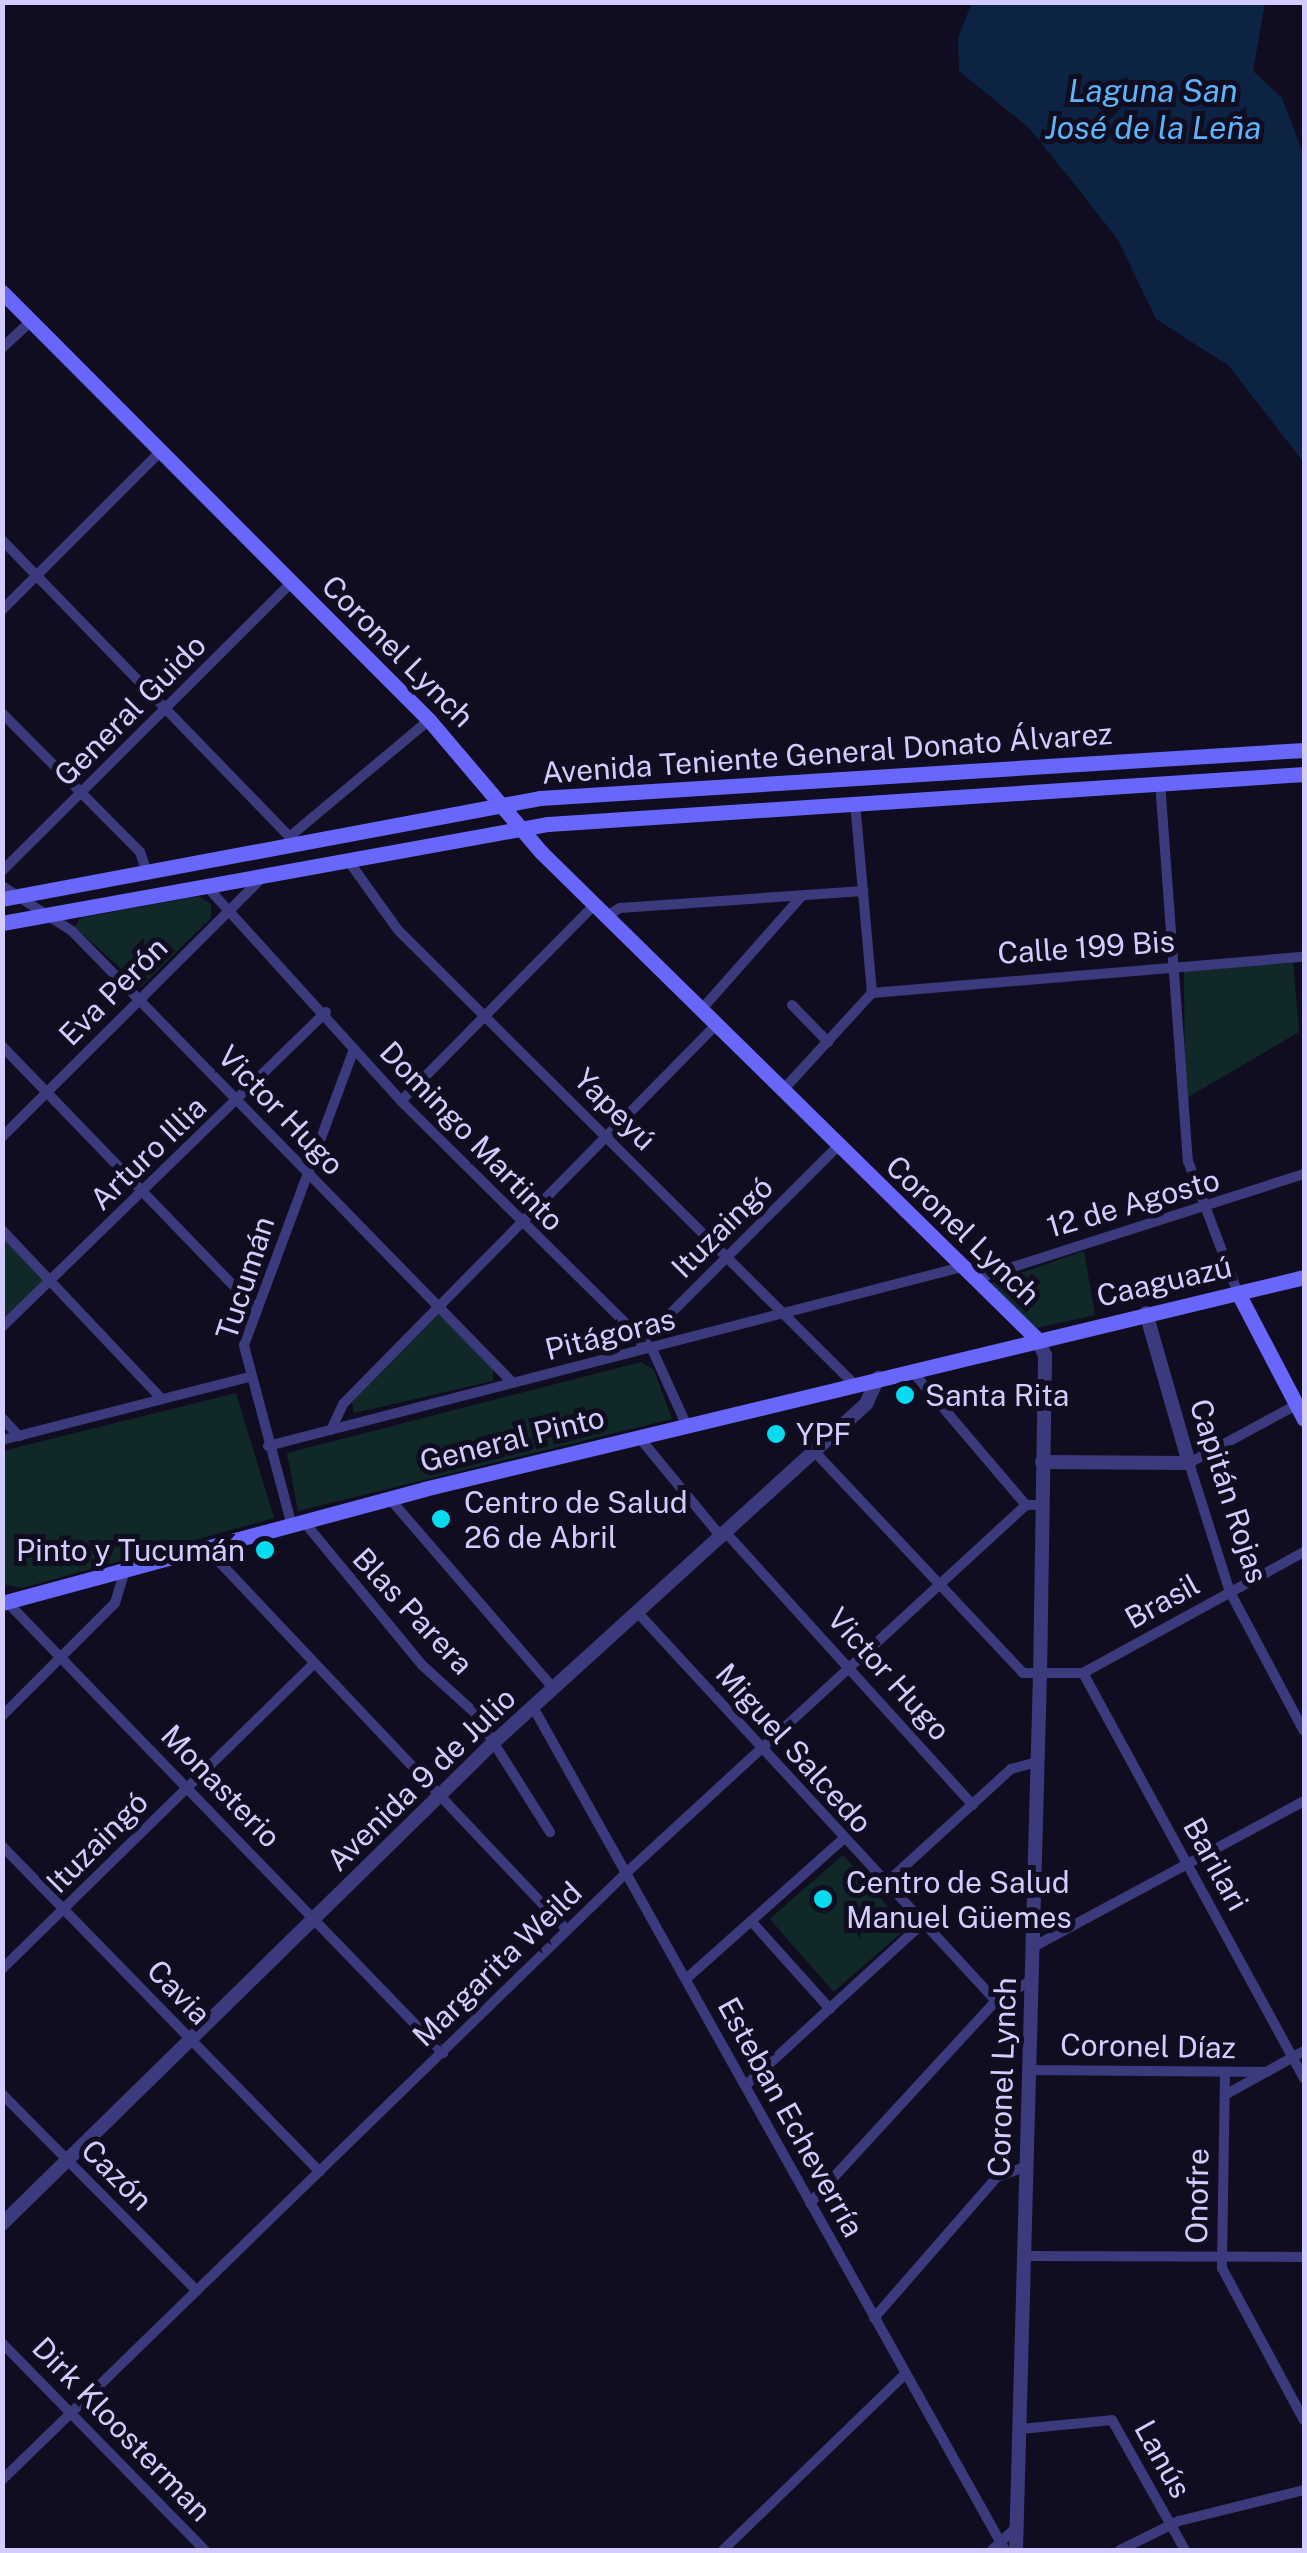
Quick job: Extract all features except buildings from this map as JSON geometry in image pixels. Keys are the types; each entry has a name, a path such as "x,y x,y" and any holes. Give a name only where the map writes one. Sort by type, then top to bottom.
{"main road":[{"name":"Coronel Lynch","path":"2,292 429,720 600,911 1037,1340"},
{"name":"Avenida Teniente General Donato Álvarez","path":"10,898 297,840 318,843 507,807 1304,750"},
{"name":"Avenida Teniente General Donato Álvarez","path":"2,923 209,890 523,828 854,802 1304,774"},
{"name":"Caaguazú","path":"1037,1340 1304,1277"},
{"path":"1238,1293 1300,1412"},
{"name":"General Pinto","path":"4,1601 208,1550 390,1498 1037,1340"}],"street":[{"path":"2,348 30,321"},
{"path":"2,610 159,452"},
{"path":"2,540 297,840 429,720"},
{"name":"General Guido","path":"2,871 291,583"},
{"path":"2,713 83,794 148,872"},
{"path":"1160,782 1170,966 1190,1169 1238,1293"},
{"path":"782,1090 872,993 854,802"},
{"path":"313,825 318,843"},
{"name":"Yapeyú","path":"350,863 398,930 854,1384"},
{"name":"Eva Perón","path":"2,1137 260,880"},
{"name":"Victor Hugo","path":"2,886 10,898 52,915 138,998 513,1383"},
{"name":"Domingo Martinto","path":"209,890 326,1012 401,1101 647,1346 686,1424"},
{"path":"401,1101 484,1016 600,911 863,891"},
{"path":"701,1010 802,896"},
{"name":"Calle 199 Bis","path":"872,993 1304,957"},
{"path":"792,1006 828,1042"},
{"name":"Arturo Illia","path":"2,1328 326,1012"},
{"path":"331,1430 344,1404 716,1026"},
{"path":"2,1046 256,1308"},
{"name":"Tucumán","path":"298,1524 246,1378 256,1308 354,1049"},
{"name":"Ituzaingó","path":"647,1346 727,1256 838,1146"},
{"name":"12 de Agosto","path":"969,1273 1208,1211 1304,1174"},
{"path":"2,1230 162,1398"},
{"name":"Pitágoras","path":"268,1446 647,1346 969,1273"},
{"name":"Capitán Rojas","path":"1146,1313 1230,1592 1304,1731"},
{"name":"Coronel Lynch","path":"1016,2550 1040,1677 1034,1505 1042,1462 1045,1355 1037,1340"},
{"path":"911,1370 1034,1505"},
{"path":"2,1440 246,1378"},
{"name":"Avenida 9 de Julio","path":"2,2224 316,1921 494,1742 724,1536 876,1393 878,1378"},
{"path":"1042,1462 1189,1464 1300,1412"},
{"path":"2,1418 20,1436"},
{"name":"Victor Hugo","path":"638,1436 724,1536 973,1804"},
{"path":"813,1450 1013,1667 1040,1677"},
{"path":"390,1498 554,1689"},
{"name":"Margarita Weild","path":"2,2480 626,1874 1034,1505"},
{"name":"Blas Parera","path":"298,1524 494,1742 550,1832"},
{"path":"208,1550 312,1665 567,1930"},
{"name":"Brasil","path":"1040,1677 1083,1673 1304,1552"},
{"path":"2,1716 115,1603 125,1571"},
{"name":"Monasterio","path":"4,1601 443,2054"},
{"name":"Miguel Salcedo","path":"638,1614 842,1840 996,2001"},
{"name":"Ituzaingó","path":"2,1969 312,1665"},
{"name":"Barilari","path":"1083,1673 1299,2054 1304,2079"},
{"name":"Esteban Echeverría","path":"534,1707 999,2548"},
{"path":"885,1884 1012,1768 1037,1762"},
{"path":"1033,1947 1304,1801"},
{"path":"686,1978 842,1840"},
{"name":"Cavia","path":"2,1846 320,2172"},
{"path":"752,1922 830,2009"},
{"path":"745,2086 921,1925"},
{"path":"810,2203 996,2001 1032,1980"},
{"name":"Coronel Díaz","path":"1225,2095 1299,2054"},
{"name":"Coronel Díaz","path":"1028,2070 1268,2072"},
{"name":"Onofre","path":"1226,2072 1221,2258 1304,2420"},
{"name":"Cazón","path":"2,2094 197,2291"},
{"path":"874,2318 998,2177 1025,2166"},
{"path":"1026,2256 1304,2257"},
{"name":"Dirk Kloosterman","path":"2,2343 205,2550"},
{"path":"722,2550 904,2374"},
{"name":"Lanús","path":"1021,2430 1106,2417 1185,2550"},
{"path":"1120,2550 1171,2524 1304,2490"},
{"path":"999,2548 1017,2528"}],"green space":[{"path":"199,896 211,904 211,918 141,987 75,927 80,918"},
{"path":"1293,963 1299,1032 1185,1099 1184,971"},
{"path":"3,1230 51,1281 3,1327"},
{"path":"1084,1251 1095,1315 1037,1328 989,1284"},
{"path":"439,1314 493,1368 493,1381 354,1413 352,1402"},
{"path":"641,1362 654,1370 672,1419 298,1511 287,1453"},
{"path":"236,1393 274,1518 22,1588 3,1584 3,1451"},
{"path":"843,1855 907,1928 833,1992 770,1919"}],"water":[{"name":"Laguna San José de la Leña","path":"972,3 1265,3 1253,71 1282,98 1304,156 1304,463 1229,366 1156,319 1118,240 1076,186 1028,127 959,71 958,37"}],"place":[{"name":"Santa Rita","path":"905,1395"},
{"name":"YPF","path":"776,1434"},
{"name":"Centro de Salud 26 de Abril","path":"441,1519"},
{"name":"Pinto y Tucumán","path":"265,1550"},
{"name":"Centro de Salud Manuel Güemes","path":"823,1899"}]}
